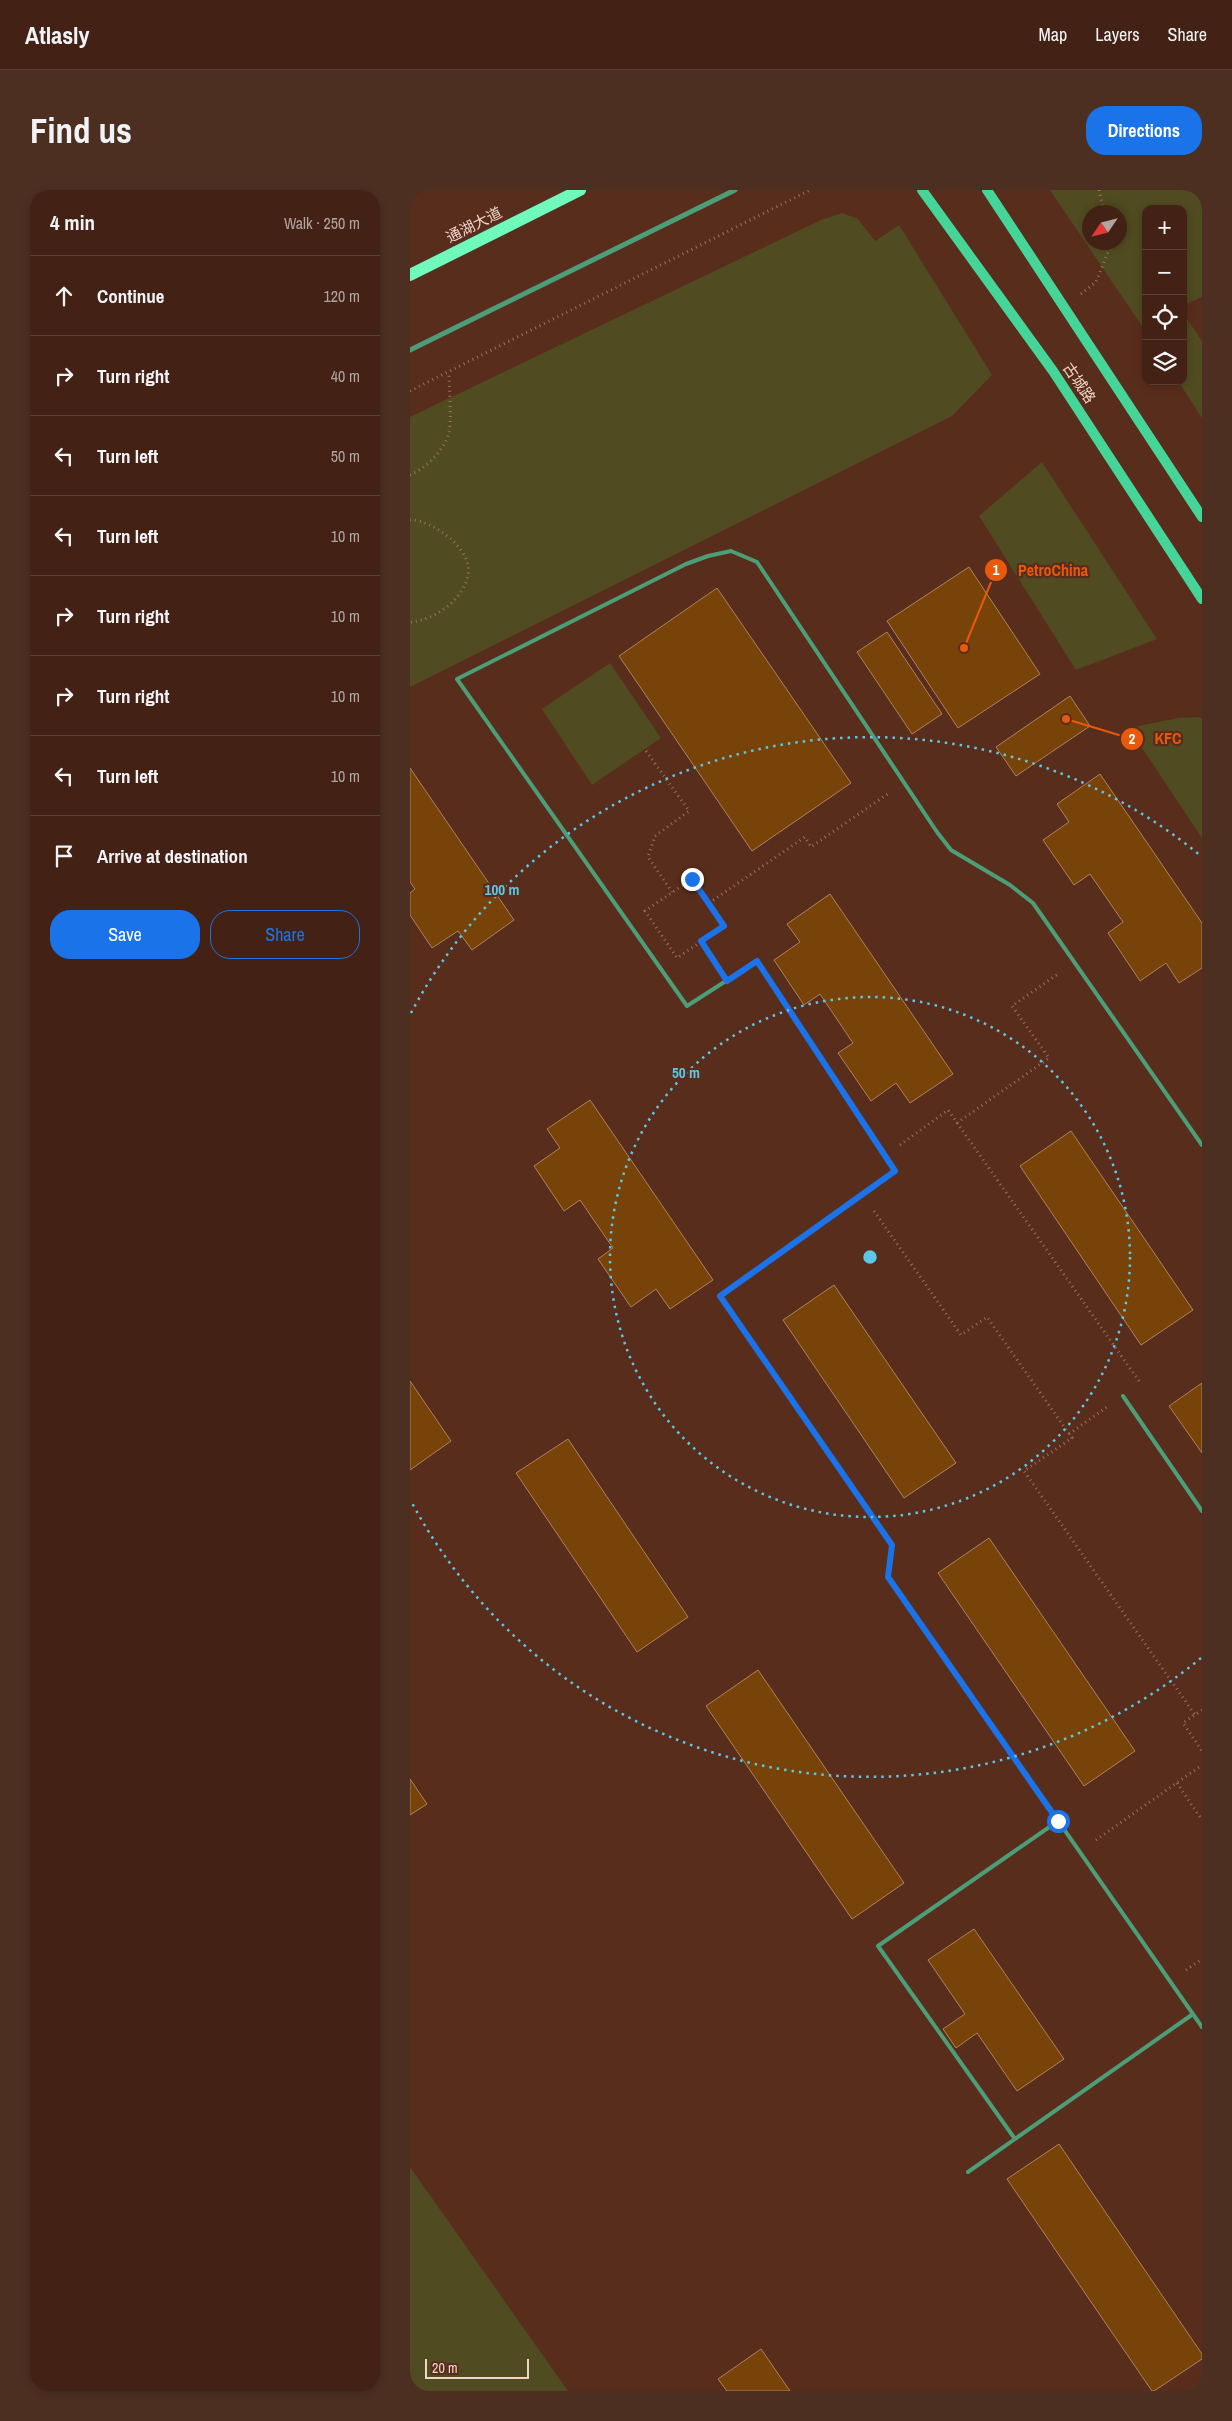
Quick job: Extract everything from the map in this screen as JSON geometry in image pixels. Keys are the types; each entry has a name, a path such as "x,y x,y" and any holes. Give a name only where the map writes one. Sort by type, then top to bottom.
{"main road":[{"name":"通湖大道","path":"410,275 580,190"},
{"name":"古城路","path":"922,190 1053,371 1202,599"},
{"name":"古城路","path":"987,190 1202,517"}],"street":[{"path":"410,350 735,190"}],"lane":[{"path":"1202,1145 1033,903 1010,885 951,850 757,562 731,551 708,556 686,564 457,679 687,1006 757,961 895,1171 720,1296 892,1545 888,1577 1202,2027"},
{"path":"1123,1396 1202,1511"},
{"path":"1015,2139 878,1946 1058,1821"},
{"path":"968,2172 1193,2014"}],"path":[{"path":"410,391 810,190"},
{"path":"1099,190 1102,205"},
{"path":"1064,307 1096,282 1109,250"},
{"path":"410,476 428,463 440,450 449,432 449,372"},
{"path":"410,520 416,519 435,527 460,550 468,564 466,580 458,596 440,611 420,622 410,622"},
{"path":"646,751 689,811 655,836 648,857 672,892"},
{"path":"709,904 804,838 811,846 904,782"},
{"path":"692,879 709,904 724,926 676,958 644,911 692,879"},
{"path":"701,941 727,981"},
{"path":"957,1123 1048,1058 1012,1006 1074,962"},
{"path":"885,1155 948,1110 1141,1384 1069,1434"},
{"path":"862,1194 961,1335 987,1317 1072,1438 1024,1471 1195,1715"},
{"path":"1202,1710 1183,1723 1202,1750"},
{"path":"1079,1852 1202,1766"},
{"path":"1177,1783 1202,1820"}],"shaded area":[{"path":"1050,190 1202,190 1202,297 1187,303 1187,205 1142,205 1142,326 1091,250 1127,250 1127,205 1082,205 1082,237"},
{"path":"842,213 858,219 875,241 899,225 992,375 952,416 410,687 410,417 821,220"},
{"path":"1187,319 1202,341 1202,418 1181,385 1187,385"},
{"path":"1042,462 1157,639 1076,670 979,516"},
{"path":"610,663 661,738 592,785 542,709"},
{"path":"1199,717 1202,719 1202,838 1129,728 1178,718"},
{"path":"410,2167 568,2391 410,2391"}],"building":[{"path":"969,567 1040,674 958,728 887,621"},
{"path":"717,588 851,783 752,851 619,656"},
{"path":"887,632 942,714 912,734 857,652"},
{"path":"1070,696 1090,726 1016,776 996,747"},
{"path":"410,768 514,920 472,950 458,931 432,948 410,915 410,893 415,889 410,882"},
{"path":"1100,774 1202,923 1202,968 1179,983 1166,963 1140,981 1108,933 1123,922 1090,874 1074,885 1043,840 1069,822 1057,804"},
{"path":"830,894 953,1074 910,1103 896,1083 871,1101 838,1053 853,1043 820,994 804,1005 774,960 800,942 787,924"},
{"path":"590,1100 713,1280 670,1309 656,1289 631,1307 598,1259 613,1248 580,1200 564,1211 534,1166 560,1148 547,1129"},
{"path":"1071,1131 1193,1310 1141,1345 1020,1166"},
{"path":"834,1285 956,1463 904,1498 783,1320"},
{"path":"410,1381 451,1441 410,1470"},
{"path":"1202,1383 1202,1453 1169,1406"},
{"path":"568,1439 688,1617 637,1652 516,1473"},
{"path":"989,1538 1135,1751 1084,1786 938,1573"},
{"path":"758,1670 904,1883 852,1919 706,1706"},
{"path":"410,1779 427,1804 410,1815"},
{"path":"974,1929 1064,2059 1017,2091 977,2033 956,2048 943,2029 965,2014 928,1960"},
{"path":"1059,2144 1202,2354 1202,2359 1154,2391 1152,2391 1007,2179"},
{"path":"761,2349 790,2391 727,2391 718,2379"}],"place":[{"name":"PetroChina","path":"964,648"},
{"name":"KFC","path":"1066,719"}],"route":[{"path":"692,879 724,926 701,941 727,981 757,961 895,1171 720,1296 892,1545 888,1577 1058,1821"}]}
